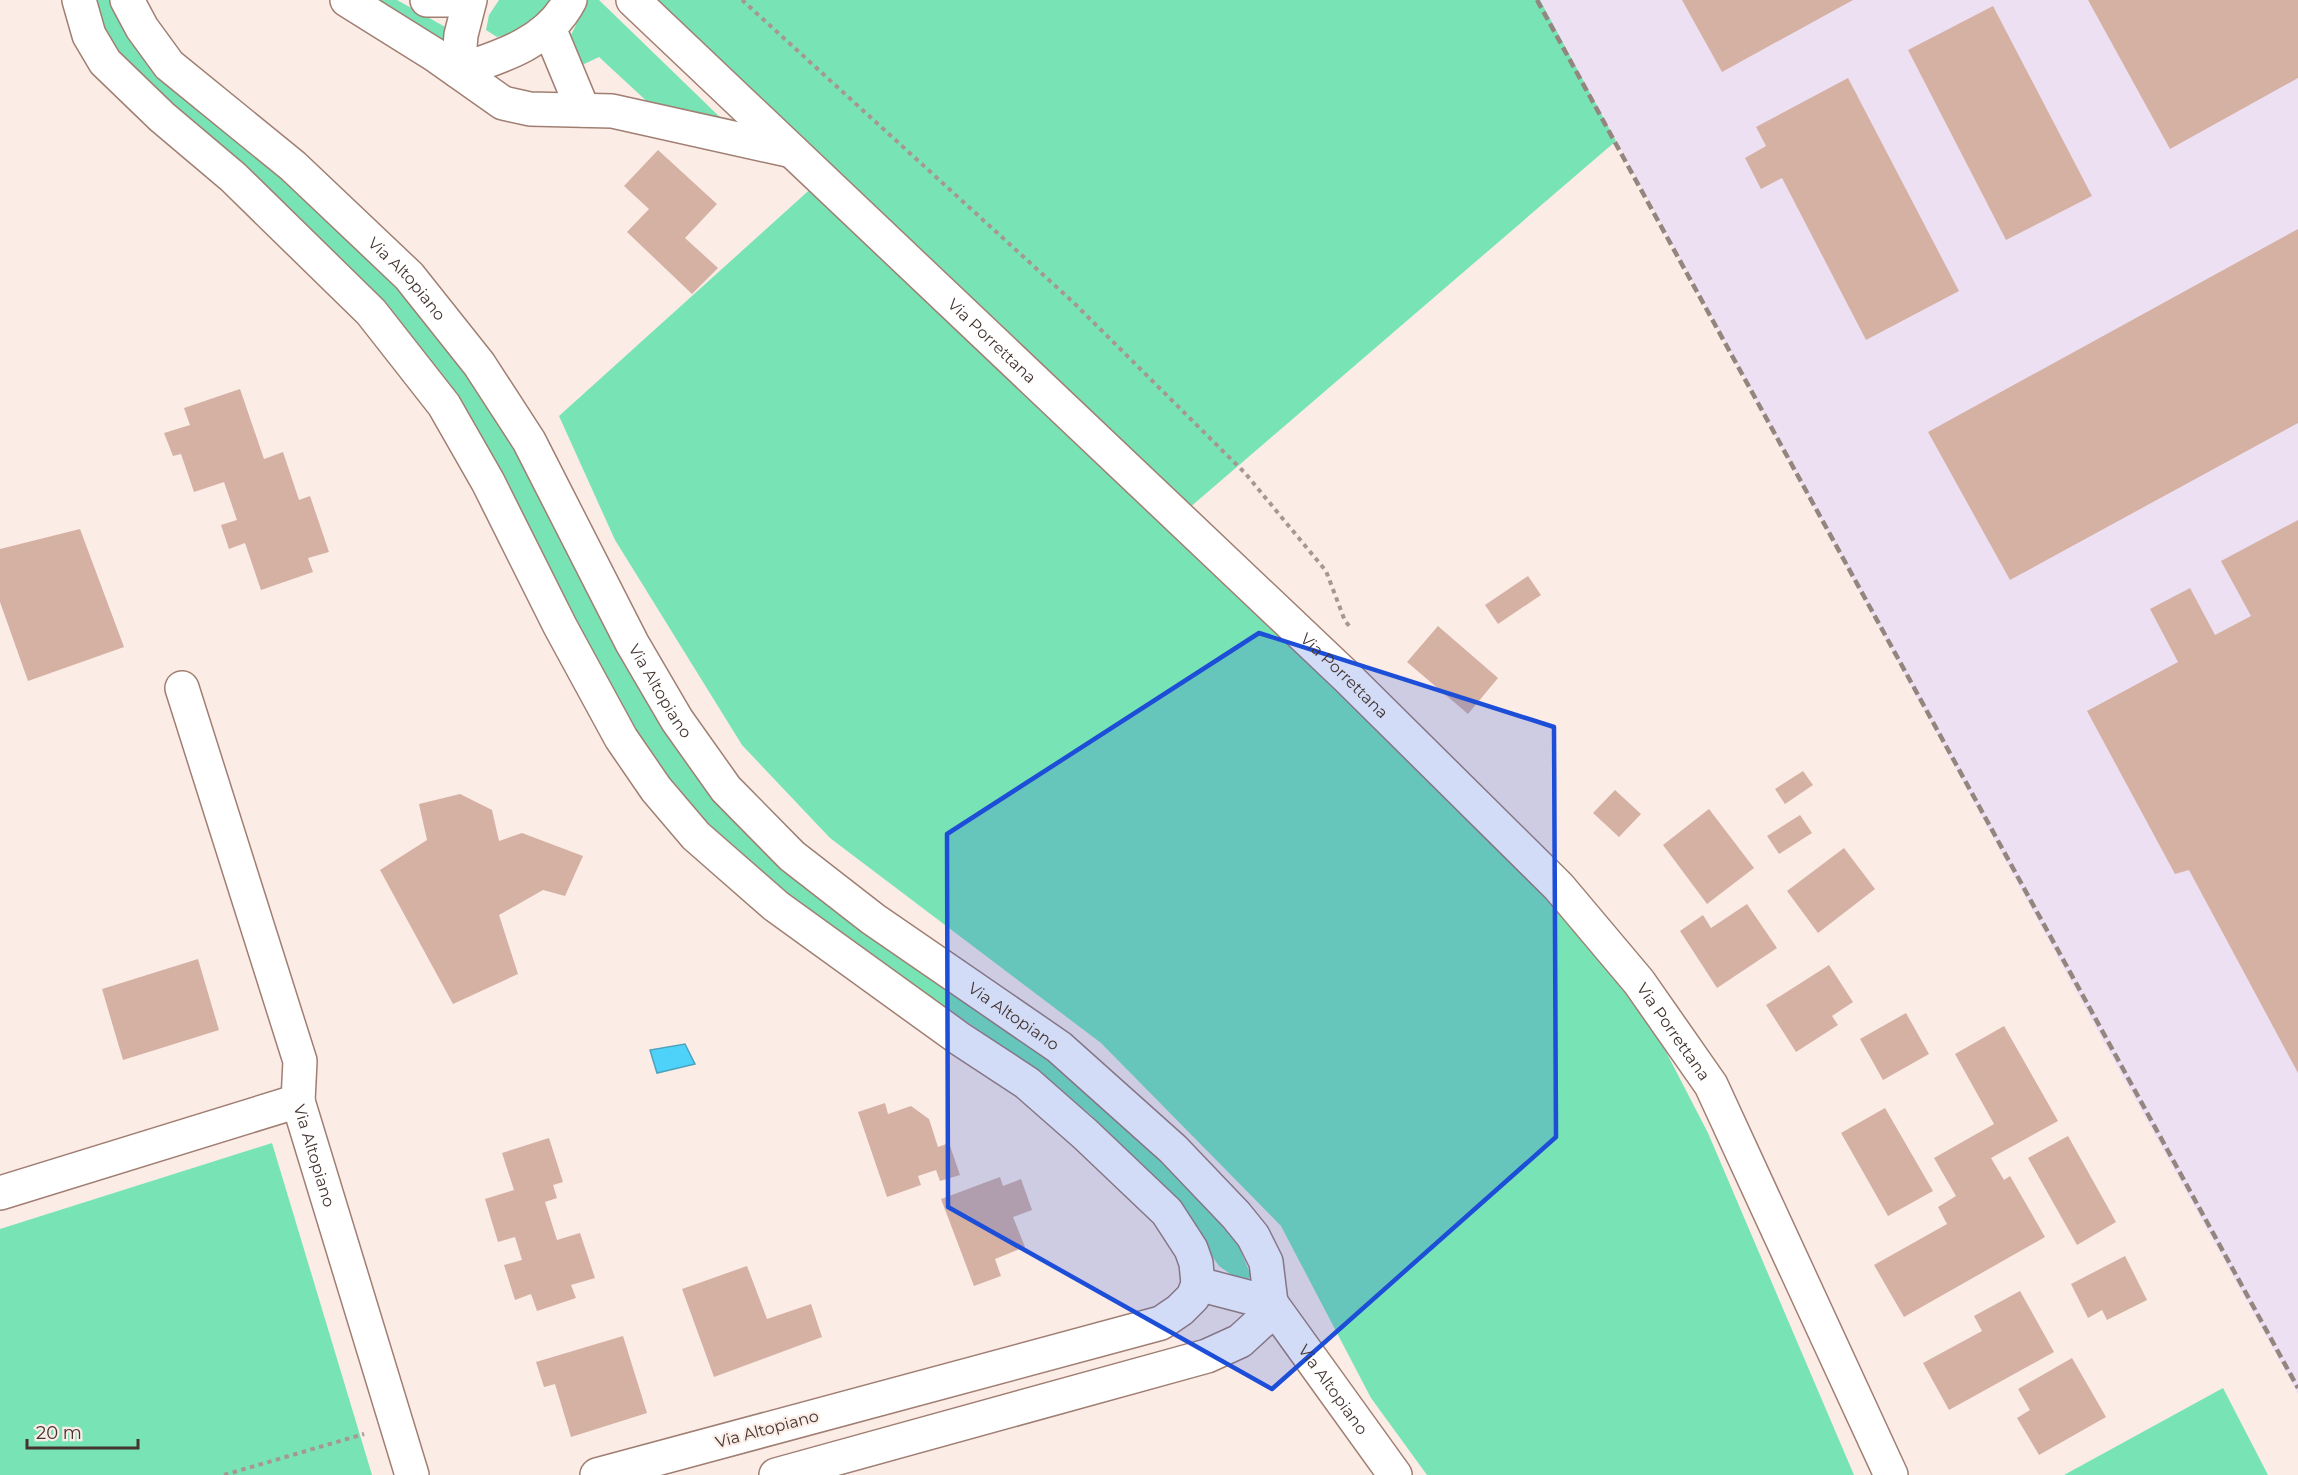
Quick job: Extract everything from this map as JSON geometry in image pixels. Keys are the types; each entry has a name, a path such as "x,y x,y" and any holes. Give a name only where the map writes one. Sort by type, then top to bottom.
{"street":[{"path":"79,0 88,35 105,62 162,117 233,177 371,312 444,405 488,483 560,626 621,738 656,789 696,836 776,906 951,1032 1027,1083 1085,1134 1167,1212 1191,1249 1196,1263 1198,1284 1271,1303 1264,1319 1240,1341 1207,1356 776,1475"},
{"name":"Via Altopiano","path":"127,0 142,28 169,64 293,166 409,276 479,364 529,441 649,672 677,720 726,789 792,856 873,919 1059,1047 1173,1149 1253,1236 1266,1262 1271,1303 1395,1475"},
{"path":"347,0 458,71 503,103 530,109 612,111 792,151"},
{"path":"427,0 455,0"},
{"path":"458,71 461,35 470,0"},
{"path":"458,71 502,56 532,41 549,28 570,0"},
{"name":"Via Porrettana","path":"633,0 1348,678 1559,887 1631,974 1711,1084 1891,1475"},
{"path":"549,28 583,110"},
{"path":"182,688 300,1061 298,1101"},
{"name":"Via Altopiano","path":"0,1193 298,1101 412,1475"},
{"name":"Via Altopiano","path":"597,1475 1161,1323 1180,1310 1192,1297 1198,1284"}],"path":[{"path":"224,1475 397,1425"}],"highlighted area":[{"path":"1259,633 1554,727 1556,1137 1272,1389 948,1207 947,834"}],"shaded area":[{"path":"1540,0 2298,0 2298,1394 2101,1037"}],"green space":[{"path":"96,0 116,0 121,25 163,69 268,160 398,288 462,366 503,424 683,748 1033,1043 1159,1145 1236,1240 1252,1278 1239,1280 1219,1266 1167,1193 1089,1113 993,1040 842,935 764,877 683,800 628,720 542,560 504,477 467,416 146,86 121,57 107,36"},
{"path":"374,0 397,0 449,29 449,44 442,45"},
{"path":"499,0 555,0 525,30 497,37 486,30 489,15"},
{"path":"588,0 599,0 727,124 652,106 599,57 580,66 570,37"},
{"path":"647,0 1540,0 1616,141 1181,515 1601,926 1708,1133 1854,1475 1427,1475 1371,1398 1281,1226 1101,1043 830,838 742,745 615,540 559,416 826,175"},
{"path":"272,1143 372,1475 0,1475 0,1229"},
{"path":"2223,1388 2268,1475 2064,1475"}],"water":[{"path":"685,1044 695,1064 657,1073 650,1050"}],"building":[{"path":"1682,0 1853,0 1722,72"},
{"path":"2088,0 2298,0 2298,78 2170,149"},
{"path":"1993,6 2092,196 2006,240 1908,50"},
{"path":"1848,78 1959,291 1866,340 1782,178 1761,189 1745,158 1766,146 1756,127"},
{"path":"658,150 717,204 685,238 718,268 692,294 627,232 649,209 624,186"},
{"path":"2298,229 2298,423 2010,580 1928,432"},
{"path":"240,389 264,459 283,452 299,500 310,496 329,552 308,558 313,572 261,590 245,543 229,549 221,525 237,520 224,482 194,492 181,454 173,456 164,433 190,425 184,408"},
{"path":"2298,520 2298,1073 2189,870 2175,874 2087,711 2178,662 2150,609 2190,588 2215,635 2251,616 2221,561"},
{"path":"80,529 124,647 28,681 0,602 0,549"},
{"path":"1528,576 1541,595 1498,624 1485,605"},
{"path":"1438,626 1498,678 1468,714 1407,662"},
{"path":"1803,771 1813,785 1785,804 1775,789"},
{"path":"1615,790 1641,814 1619,837 1593,813"},
{"path":"460,794 492,810 499,841 522,833 583,856 565,896 543,890 499,915 518,974 453,1004 380,870 427,840 419,804"},
{"path":"1709,809 1754,868 1707,904 1663,845"},
{"path":"1800,815 1812,833 1779,854 1767,836"},
{"path":"1844,848 1875,889 1818,933 1787,891"},
{"path":"1747,904 1777,948 1717,988 1680,931 1703,915 1711,928"},
{"path":"198,959 219,1030 123,1060 102,989"},
{"path":"1829,965 1853,1002 1832,1016 1838,1025 1796,1052 1766,1005"},
{"path":"1906,1013 1929,1054 1883,1080 1860,1039"},
{"path":"2004,1026 2058,1121 1991,1158 2004,1180 2010,1176 2045,1237 1904,1317 1874,1265 1947,1224 1938,1207 1956,1196 1934,1158 1994,1124 1955,1054"},
{"path":"885,1103 888,1114 911,1106 929,1119 938,1147 949,1143 960,1175 940,1181 936,1170 918,1176 921,1185 887,1197 858,1112"},
{"path":"1885,1108 1933,1191 1888,1216 1841,1133"},
{"path":"2068,1136 2116,1222 2077,1245 2028,1158"},
{"path":"549,1138 563,1182 553,1185 557,1198 545,1202 557,1240 580,1233 595,1278 571,1285 576,1298 537,1311 531,1294 515,1300 504,1265 522,1260 515,1237 498,1242 485,1199 514,1190 502,1153"},
{"path":"1000,1177 1003,1186 1021,1179 1032,1210 1013,1217 1025,1247 995,1259 1001,1276 974,1286 941,1199"},
{"path":"2125,1256 2147,1300 2107,1320 2102,1310 2088,1318 2071,1284"},
{"path":"747,1266 767,1319 811,1304 822,1337 714,1377 682,1289"},
{"path":"2020,1291 2054,1352 1949,1410 1923,1363 1982,1331 1974,1316"},
{"path":"623,1336 647,1413 571,1437 555,1384 544,1387 536,1362"},
{"path":"2072,1358 2106,1417 2039,1455 2017,1418 2030,1410 2018,1389"}],"railway":[{"path":"1537,0 2298,1388"}]}
